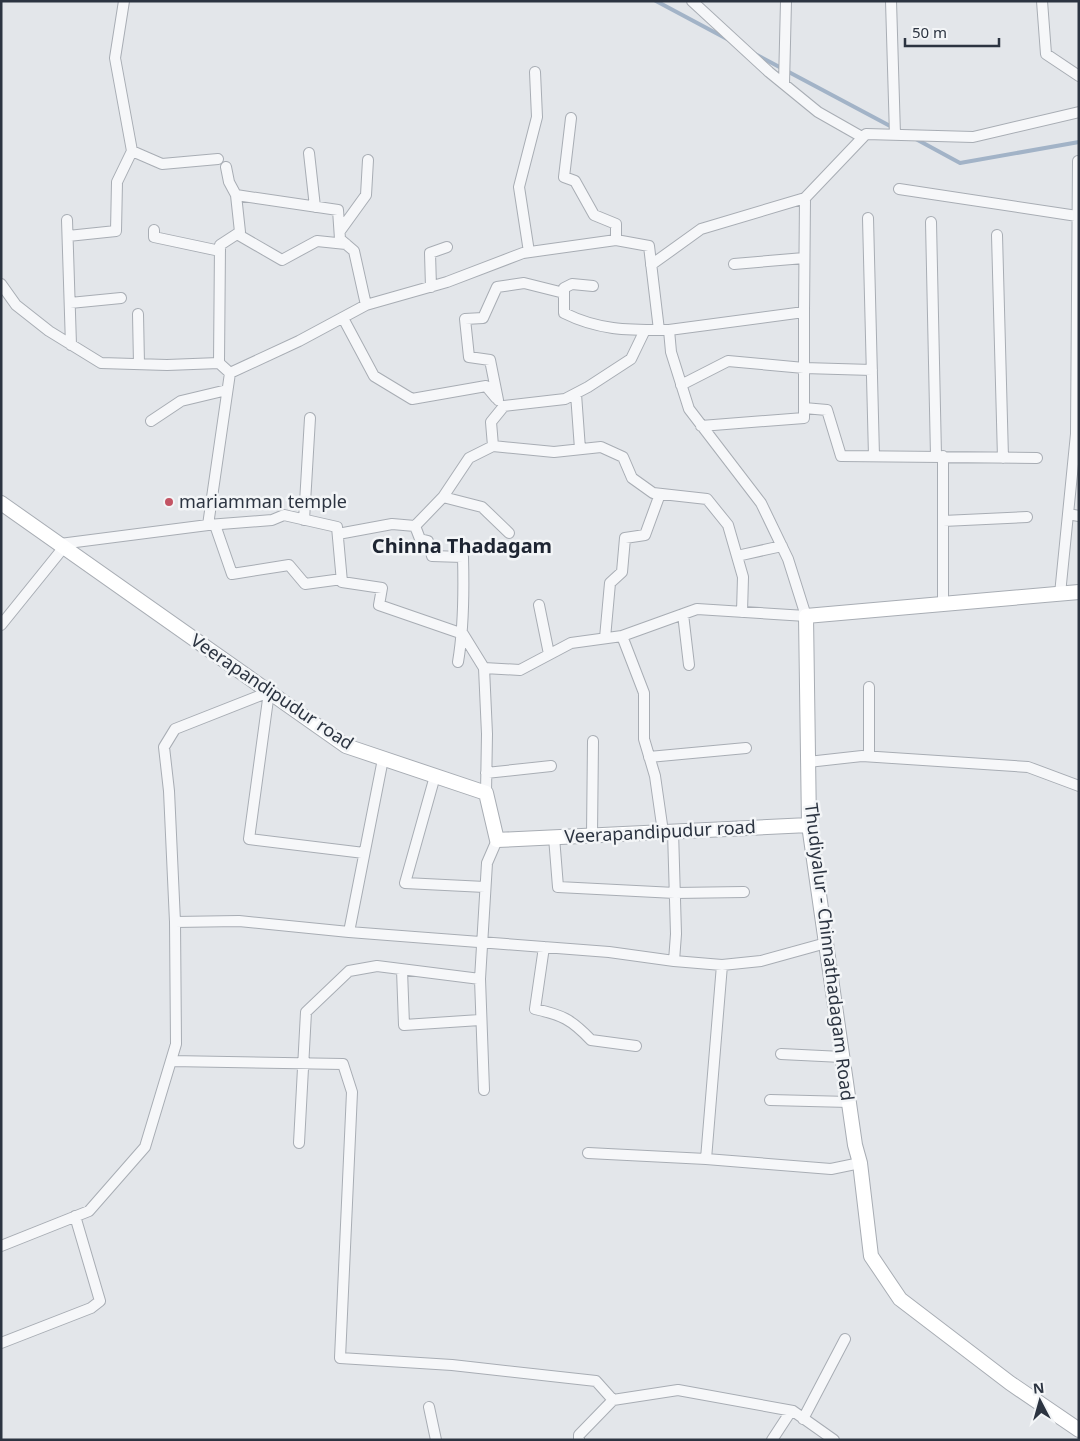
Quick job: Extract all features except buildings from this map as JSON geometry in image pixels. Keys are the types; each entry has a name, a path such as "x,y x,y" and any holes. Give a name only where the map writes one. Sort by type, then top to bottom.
{"main road":[{"name":"Veerapandipudur road","path":"1,503 346,746 486,793"},
{"path":"806,616 1079,592"},
{"name":"Thudiyalur - Chinnathadagam Road","path":"806,616 810,825 855,1145 860,1163 871,1256 900,1299 1010,1383 1079,1430"},
{"path":"486,793 497,840"},
{"name":"Veerapandipudur road","path":"497,840 810,825"}],"street":[{"path":"68,236 116,231 117,182 132,151 115,58 124,1"},
{"path":"692,1 758,62 818,112 862,137"},
{"path":"784,84 786,1"},
{"path":"890,1 895,134"},
{"path":"1042,1 1046,54 1079,76"},
{"path":"529,252 519,187 537,117 535,72"},
{"path":"651,265 701,228 805,198 866,134 973,138 1079,112"},
{"path":"572,118 564,177 575,181 594,215 616,224 616,240"},
{"path":"132,151 162,164 218,159"},
{"path":"309,153 315,206"},
{"path":"340,231 366,195 368,160"},
{"path":"1060,594 1073,515 1077,448 1078,161"},
{"path":"219,363 220,245 240,232 236,195 229,182 226,167"},
{"path":"898,189 1077,216"},
{"path":"236,195 338,210 340,239 354,251 366,306"},
{"path":"701,426 804,418 805,198"},
{"path":"868,218 874,456"},
{"path":"68,220 71,344"},
{"path":"931,222 943,521 943,604"},
{"path":"154,230 154,238 220,250"},
{"path":"237,234 282,260 317,241 346,244"},
{"path":"997,235 1002,458"},
{"path":"230,373 299,341 366,306 431,287 529,252 616,240 649,246 664,330 688,409 762,503 788,558 806,616 697,609 622,636 571,643 520,670 484,668"},
{"path":"431,287 430,253 447,247"},
{"path":"734,264 804,258"},
{"path":"493,446 491,422 501,403 490,360 469,357 465,319 483,318 497,287 524,283 564,292"},
{"path":"1,284 16,305 49,331 101,363 219,363 230,373"},
{"path":"593,286 572,284 564,288 564,312 584,323 605,328 664,330 804,312"},
{"path":"70,303 121,298"},
{"path":"138,314 139,364"},
{"path":"343,318 374,376 412,399 486,386 501,403"},
{"path":"501,403 565,399 576,394 631,359 645,330"},
{"path":"681,385 728,361 804,368 872,370"},
{"path":"230,373 212,525 232,574 290,565 305,584 342,579"},
{"path":"151,421 181,400 227,390"},
{"path":"576,394 580,449"},
{"path":"804,408 827,410 841,456 1037,458"},
{"path":"304,520 310,418"},
{"path":"415,526 443,497 469,458 493,446 554,452 601,447 624,458 632,478 653,493 708,499 728,525 743,578 742,612"},
{"path":"605,638 610,583 622,572 625,538 645,535 660,494"},
{"path":"443,497 482,507 509,534"},
{"path":"1,625 62,545 212,525 272,520 284,516 337,527 342,582 382,588 379,605 463,634 484,668 487,734 486,793"},
{"path":"943,521 1027,516"},
{"path":"338,534 392,524 415,526"},
{"path":"415,526 420,539 428,541 432,556 463,558 463,634 458,662"},
{"path":"737,556 782,546"},
{"path":"539,605 550,654"},
{"path":"683,614 689,666"},
{"path":"622,636 644,693 644,739 668,832 675,893 676,934 674,961"},
{"path":"869,687 869,756"},
{"path":"1,1246 89,1211 145,1147 176,1044 175,922 169,791 164,747 175,729 269,692 249,839 364,853"},
{"path":"592,835 593,741"},
{"path":"649,757 746,748"},
{"path":"808,762 869,756 1028,767 1079,786"},
{"path":"349,932 383,758"},
{"path":"486,773 551,766"},
{"path":"435,776 405,883 485,887"},
{"path":"554,837 558,887 675,893 744,892"},
{"path":"484,1090 480,980 487,864 497,840"},
{"path":"175,922 239,921 349,932 609,952 674,961 722,965 761,961 826,943"},
{"path":"544,947 534,1008 564,1016 575,1023 591,1040 636,1046"},
{"path":"706,1159 722,965"},
{"path":"299,1143 306,1012 350,971 376,966 480,980"},
{"path":"402,970 404,1025 480,1020"},
{"path":"781,1054 842,1057"},
{"path":"171,1060 343,1064 352,1092 340,1358 452,1365 596,1381 613,1400"},
{"path":"770,1100 849,1102"},
{"path":"588,1153 831,1168 860,1163"},
{"path":"1,1343 91,1308 100,1301 76,1216"},
{"path":"803,1419 845,1339"},
{"path":"579,1440 579,1435 613,1400 678,1390 791,1411 834,1440"},
{"path":"429,1407 436,1440"},
{"path":"772,1440 791,1411"}],"waterway":[{"path":"656,1 729,40"},
{"path":"755,54 892,127"},
{"path":"914,138 960,163 1079,142"}],"place":[{"name":"mariamman temple","path":"169,502"}],"district":[{"name":"Chinna Thadagam","path":"462,546"}]}
